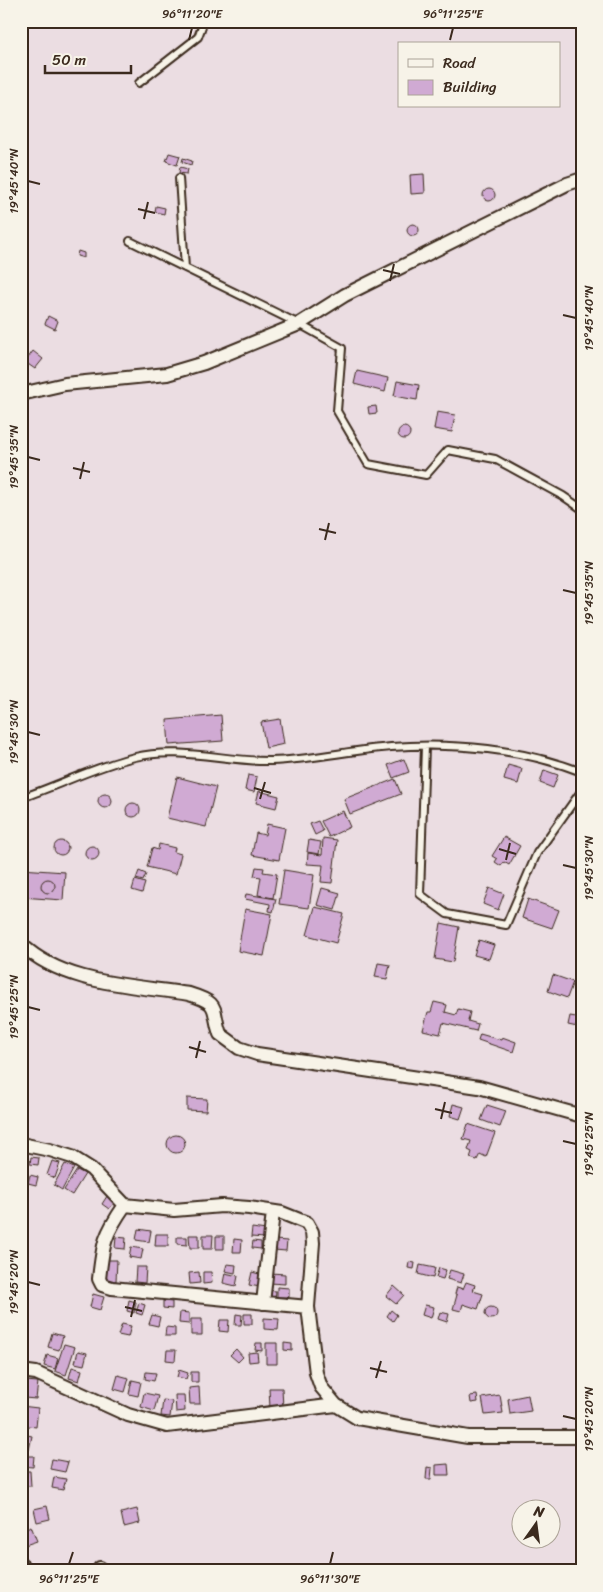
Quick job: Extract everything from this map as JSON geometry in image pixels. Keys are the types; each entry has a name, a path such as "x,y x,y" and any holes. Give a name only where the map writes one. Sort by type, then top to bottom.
{"street":[{"path":"21,394 65,384 167,374 204,363 299,324 345,295 567,184 582,179"},
{"path":"21,944 33,955 61,970 92,979 204,998 215,1008 220,1034 239,1048 257,1054 479,1087 582,1116"},
{"path":"21,1144 72,1157 91,1169 125,1205 174,1210 222,1206 274,1212 299,1218 307,1223 312,1232 308,1307 316,1373 321,1387 336,1406 357,1418 468,1437 582,1437"},
{"path":"125,1205 109,1229 104,1241 99,1279 102,1285 112,1288 308,1307"},
{"path":"263,1303 274,1212"},
{"path":"21,1371 36,1373 128,1415 167,1426 336,1406"},
{"path":"21,1564 26,1571"}],"lane":[{"path":"139,83 198,37 204,21"},
{"path":"179,178 185,268"},
{"path":"130,241 299,324 342,348 337,411 368,464 426,475 448,450 495,459 563,496 582,509"},
{"path":"21,798 83,773 135,757 161,753 270,761 393,747 461,746 522,756 582,772"},
{"path":"425,747 420,894 447,914 506,925 537,853 582,790"}],"building":[{"path":"169,153 180,156 177,165 166,161"},
{"path":"183,158 192,161 191,165 182,162"},
{"path":"180,167 188,169 187,174 179,173"},
{"path":"424,174 425,193 411,194 410,175"},
{"path":"487,189 491,189 495,195 491,201 487,201 483,197 483,193"},
{"path":"156,206 165,208 164,214 155,212"},
{"path":"411,224 415,224 419,230 415,236 411,236 407,232 407,228"},
{"path":"78,251 84,253 84,258 77,256"},
{"path":"48,316 58,321 55,329 45,324"},
{"path":"33,351 43,359 35,369 25,362"},
{"path":"357,371 388,378 385,392 354,384"},
{"path":"397,381 419,385 417,400 394,396"},
{"path":"376,406 377,413 369,414 368,407"},
{"path":"437,412 455,415 452,432 434,429"},
{"path":"402,427 406,427 410,433 406,439 402,439 398,435 398,431"},
{"path":"221,715 223,741 169,745 167,720"},
{"path":"280,719 284,744 266,748 261,722"},
{"path":"404,759 409,772 393,778 388,765"},
{"path":"508,765 522,769 518,784 504,780"},
{"path":"544,770 558,775 553,788 540,783"},
{"path":"248,775 257,777 254,792 245,790"},
{"path":"177,777 216,787 206,827 167,818"},
{"path":"395,779 401,794 350,814 344,799"},
{"path":"259,791 279,796 276,808 256,803"},
{"path":"102,794 108,794 112,801 108,808 102,808 98,804 98,798"},
{"path":"130,803 136,803 140,810 136,817 130,817 126,813 126,807"},
{"path":"343,811 350,827 329,837 321,821"},
{"path":"318,821 323,831 315,835 310,824"},
{"path":"267,824 285,828 279,860 252,855 256,833 265,835"},
{"path":"504,837 520,846 509,865 504,862 501,866 495,862 497,859 492,856"},
{"path":"323,838 337,840 332,883 321,882 323,865 307,864 308,853 322,855"},
{"path":"309,840 321,842 319,854 307,852"},
{"path":"58,841 64,841 68,848 64,855 58,855 54,851 54,845"},
{"path":"159,844 175,848 174,852 181,854 176,874 147,867 152,848 158,850"},
{"path":"89,846 95,846 99,853 95,860 89,860 85,856 85,850"},
{"path":"256,867 264,868 263,872 277,874 273,898 258,895 261,877 254,876"},
{"path":"21,869 65,872 63,900 21,897"},
{"path":"284,870 314,875 309,908 279,904"},
{"path":"139,871 146,874 143,881 136,879"},
{"path":"45,879 51,879 55,886 51,893 45,893 41,889 41,883"},
{"path":"135,880 145,883 142,893 132,890"},
{"path":"322,888 340,893 335,910 317,905"},
{"path":"489,888 504,894 498,910 483,904"},
{"path":"246,894 276,899 273,912 269,911 270,904 245,899"},
{"path":"528,899 559,910 552,928 522,918"},
{"path":"315,907 344,914 336,943 307,935"},
{"path":"245,909 272,914 264,956 238,951"},
{"path":"441,923 459,927 453,962 435,959"},
{"path":"479,940 494,945 489,959 474,955"},
{"path":"378,963 390,965 387,979 375,977"},
{"path":"553,975 573,982 567,998 548,991"},
{"path":"434,1002 447,1005 445,1012 456,1015 458,1009 470,1012 468,1021 478,1024 476,1031 443,1023 440,1034 423,1030 428,1012 431,1012"},
{"path":"570,1016 582,1018 582,1028 568,1025"},
{"path":"480,1034 501,1040 502,1037 516,1042 513,1052 478,1040"},
{"path":"489,1093 498,1096 496,1101 487,1098"},
{"path":"187,1098 207,1099 206,1111 187,1110"},
{"path":"453,1104 464,1107 460,1119 450,1116"},
{"path":"487,1105 506,1111 500,1127 481,1120"},
{"path":"468,1124 495,1133 486,1157 480,1154 477,1160 470,1158 472,1152 468,1150 471,1141 463,1139"},
{"path":"176,1135 182,1138 185,1144 182,1150 176,1153 170,1150 167,1144 170,1138"},
{"path":"31,1157 39,1158 38,1165 30,1164"},
{"path":"52,1161 60,1163 55,1178 47,1175"},
{"path":"65,1164 74,1168 62,1190 54,1185"},
{"path":"77,1170 85,1174 72,1195 64,1190"},
{"path":"30,1175 38,1177 36,1185 28,1183"},
{"path":"109,1193 117,1199 109,1209 102,1204"},
{"path":"252,1228 266,1230 265,1238 251,1237"},
{"path":"138,1229 151,1231 149,1242 136,1240"},
{"path":"156,1234 168,1234 168,1246 155,1246"},
{"path":"189,1235 199,1235 199,1248 190,1248"},
{"path":"203,1235 213,1235 212,1249 203,1249"},
{"path":"216,1236 224,1236 224,1249 216,1249"},
{"path":"116,1237 126,1238 125,1249 115,1248"},
{"path":"177,1237 187,1237 187,1245 177,1244"},
{"path":"234,1239 242,1240 241,1252 233,1252"},
{"path":"275,1240 287,1241 286,1251 274,1250"},
{"path":"253,1241 261,1242 261,1249 252,1248"},
{"path":"131,1247 143,1249 141,1259 129,1257"},
{"path":"106,1260 117,1260 116,1281 105,1281"},
{"path":"409,1262 415,1263 414,1269 408,1268"},
{"path":"227,1264 236,1265 235,1273 225,1271"},
{"path":"420,1265 435,1268 433,1278 418,1274"},
{"path":"136,1267 146,1267 145,1283 135,1282"},
{"path":"439,1268 446,1270 443,1279 436,1277"},
{"path":"450,1270 464,1274 461,1283 447,1279"},
{"path":"199,1272 200,1283 190,1284 189,1273"},
{"path":"203,1272 211,1272 212,1283 203,1284"},
{"path":"252,1272 263,1275 260,1287 249,1285"},
{"path":"225,1273 238,1276 236,1286 223,1283"},
{"path":"271,1273 285,1274 285,1284 270,1283"},
{"path":"466,1282 475,1285 473,1291 483,1294 478,1309 463,1304 461,1311 453,1309 457,1287 463,1289"},
{"path":"394,1286 404,1295 396,1304 386,1296"},
{"path":"277,1287 289,1288 289,1297 277,1297"},
{"path":"267,1290 276,1291 275,1301 266,1301"},
{"path":"93,1294 104,1297 100,1310 90,1307"},
{"path":"129,1300 136,1302 134,1313 127,1311"},
{"path":"163,1301 172,1302 172,1309 163,1308"},
{"path":"139,1303 145,1305 142,1315 136,1313"},
{"path":"425,1305 434,1307 431,1318 422,1315"},
{"path":"489,1307 493,1307 497,1313 493,1319 489,1319 485,1315 485,1311"},
{"path":"391,1310 397,1315 393,1321 387,1316"},
{"path":"180,1312 189,1313 189,1324 179,1323"},
{"path":"440,1312 449,1314 447,1322 438,1319"},
{"path":"236,1314 242,1315 241,1325 235,1325"},
{"path":"244,1314 252,1314 252,1324 244,1324"},
{"path":"152,1315 160,1317 158,1326 149,1324"},
{"path":"264,1318 279,1319 278,1330 264,1329"},
{"path":"191,1319 202,1319 202,1335 191,1335"},
{"path":"220,1320 229,1320 228,1332 219,1331"},
{"path":"122,1324 131,1326 128,1337 118,1335"},
{"path":"166,1327 175,1328 175,1336 165,1336"},
{"path":"52,1333 63,1336 59,1350 48,1347"},
{"path":"256,1343 262,1343 262,1351 255,1350"},
{"path":"266,1343 277,1343 277,1364 266,1364"},
{"path":"284,1343 292,1344 292,1351 284,1350"},
{"path":"64,1344 75,1347 66,1375 55,1371"},
{"path":"21,1346 29,1347 26,1360 21,1359"},
{"path":"236,1349 243,1357 238,1362 230,1355"},
{"path":"167,1350 176,1350 175,1361 166,1360"},
{"path":"78,1351 87,1353 84,1365 75,1363"},
{"path":"257,1352 258,1361 249,1362 248,1353"},
{"path":"47,1355 58,1358 55,1369 44,1366"},
{"path":"72,1367 82,1370 79,1381 69,1378"},
{"path":"179,1370 188,1373 186,1379 177,1377"},
{"path":"146,1372 156,1373 154,1381 145,1379"},
{"path":"191,1372 198,1372 198,1382 191,1382"},
{"path":"118,1375 129,1378 125,1392 114,1389"},
{"path":"132,1380 141,1382 138,1396 129,1394"},
{"path":"25,1381 38,1382 36,1399 24,1398"},
{"path":"199,1387 200,1404 190,1404 189,1388"},
{"path":"269,1388 282,1388 283,1408 270,1408"},
{"path":"144,1393 158,1396 154,1411 141,1407"},
{"path":"175,1395 184,1395 185,1411 176,1412"},
{"path":"477,1395 478,1402 471,1403 470,1396"},
{"path":"500,1395 503,1413 485,1415 482,1398"},
{"path":"528,1395 531,1411 510,1414 508,1399"},
{"path":"163,1400 172,1401 170,1417 161,1416"},
{"path":"21,1406 38,1408 36,1427 21,1425"},
{"path":"22,1434 32,1436 29,1450 21,1448"},
{"path":"21,1456 34,1456 33,1467 21,1466"},
{"path":"52,1459 68,1462 65,1472 50,1469"},
{"path":"448,1464 449,1475 436,1475 436,1465"},
{"path":"427,1467 432,1468 431,1479 426,1479"},
{"path":"21,1471 30,1471 31,1486 21,1486"},
{"path":"54,1477 66,1479 63,1490 52,1488"},
{"path":"21,1494 26,1494 27,1506 21,1506"},
{"path":"47,1506 50,1519 37,1522 34,1509"},
{"path":"137,1509 140,1523 124,1527 121,1513"},
{"path":"31,1526 37,1541 22,1546 21,1530"}]}
